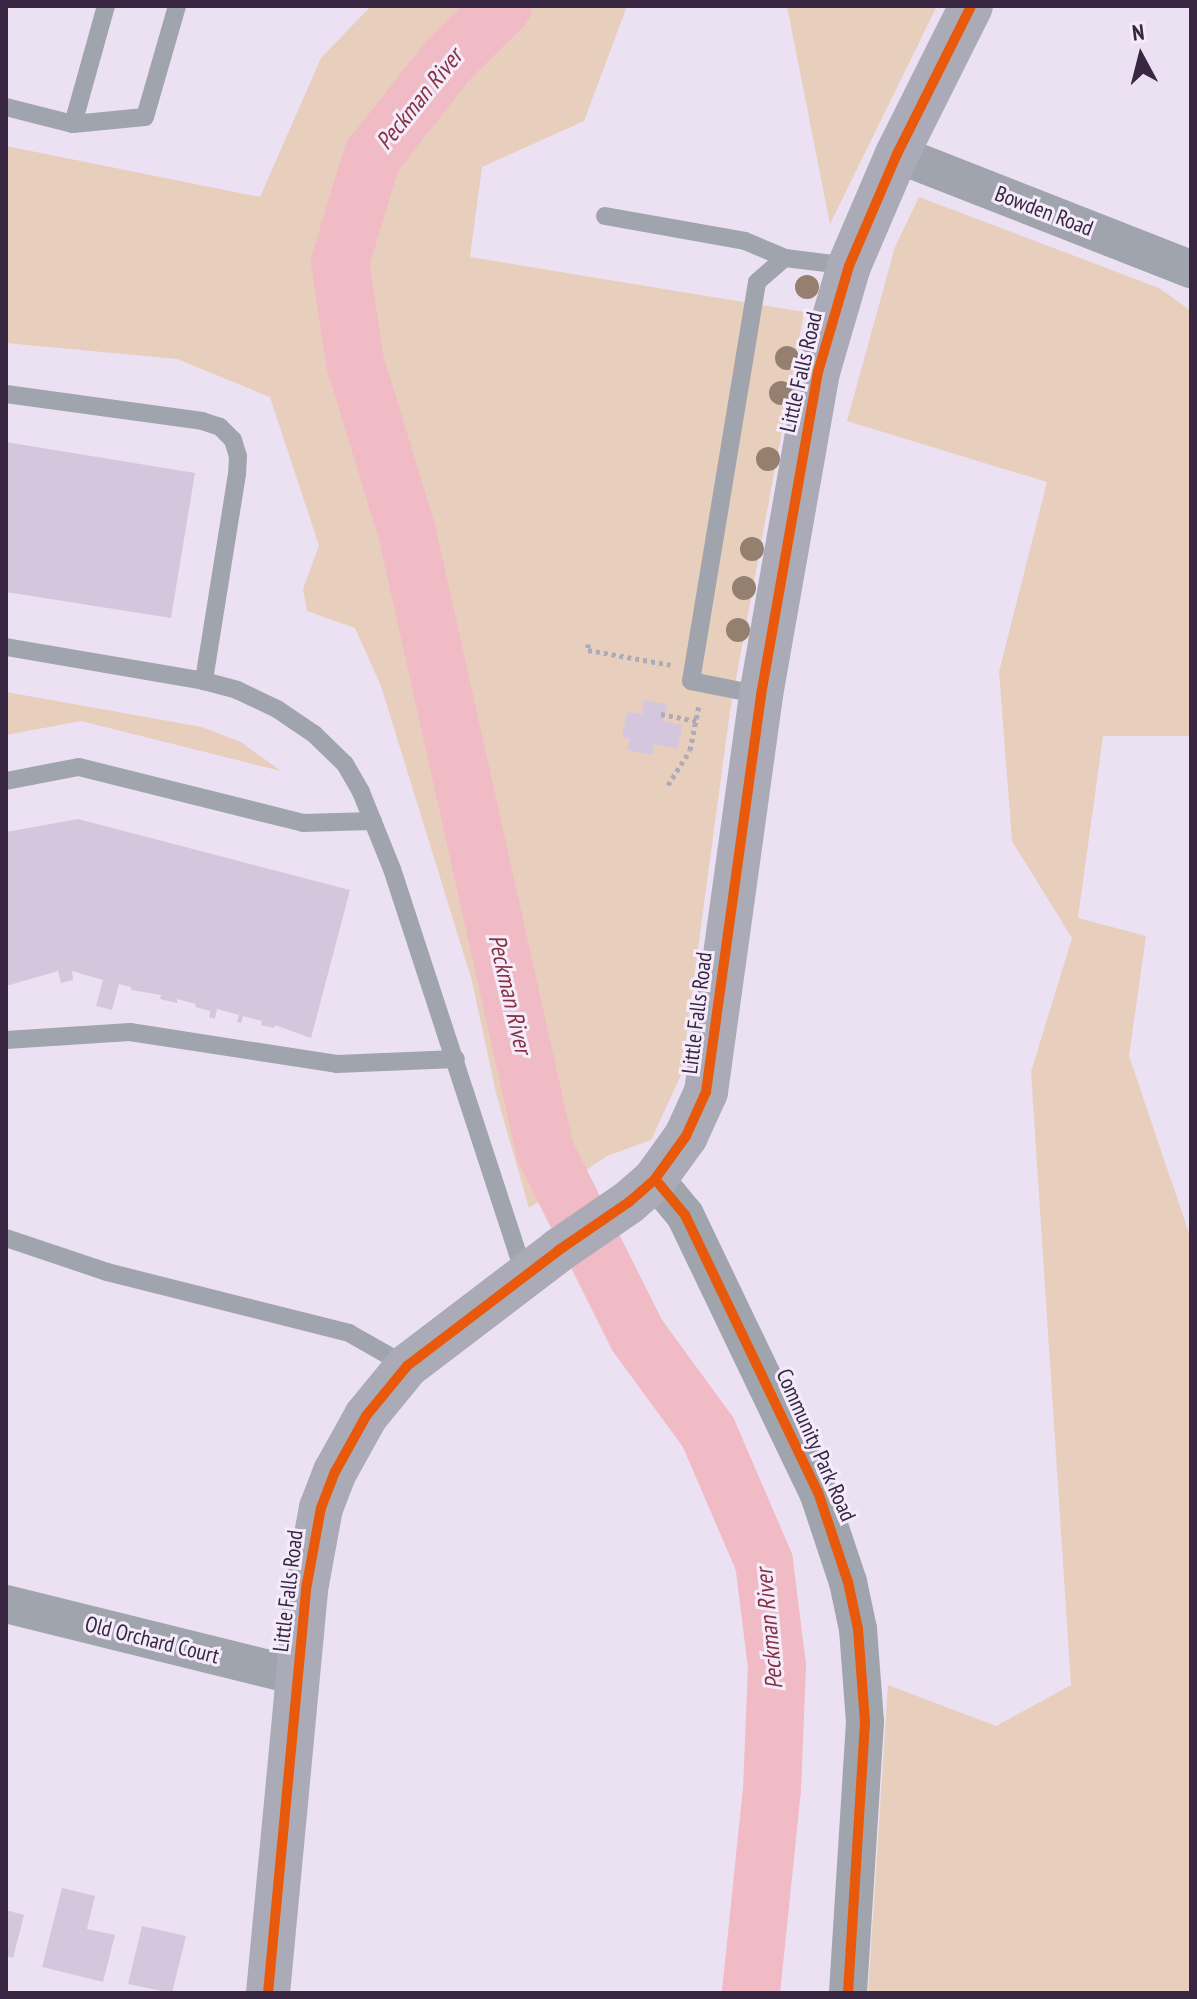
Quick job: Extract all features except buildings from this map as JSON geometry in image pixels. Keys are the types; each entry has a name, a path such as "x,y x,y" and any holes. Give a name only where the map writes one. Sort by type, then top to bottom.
{"street":[{"name":"Little Falls Road","path":"268,1993 312,1546 321,1508 349,1443 366,1416 407,1366 642,1190 686,1136 712,1071 735,860 818,372 849,266 897,154 971,6"},
{"name":"Bowden Road","path":"897,154 1191,269"},
{"name":"Community Park Road","path":"642,1190 685,1215 818,1492 848,1582 858,1629 865,1722 848,1993"},
{"name":"Old Orchard Court","path":"6,1604 298,1676"}],"lane":[{"path":"73,124 106,6"},
{"path":"6,107 73,124 145,117 177,6"},
{"path":"605,216 745,241 785,258 849,266"},
{"path":"761,695 698,677 757,282 785,258"},
{"path":"6,394 202,421 220,427 233,440 238,456 237,474 204,681"},
{"path":"6,647 204,681 277,709 314,734 345,764 373,821 456,1059 542,1263"},
{"path":"6,781 79,767 303,823 373,821"},
{"path":"6,1040 130,1032 337,1064 456,1059"},
{"path":"6,1238 107,1272 349,1333 407,1366"}],"path":[{"path":"588,644 588,650 698,677 696,721 690,750 668,785"},
{"path":"661,714 696,721"}],"shaded area":[{"path":"371,6 627,6 584,121 482,167 470,257 804,312 730,711 681,1075 651,1140 607,1156 529,1208 496,1093 472,981 381,686 355,628 307,611 303,589 319,546 270,397 177,359 6,343 6,146 260,197 321,58"},
{"path":"787,6 937,6 830,224"},
{"path":"919,197 1159,288 1191,311 1191,736 1103,736 1078,918 1146,936 1129,1056 1191,1239 1191,1993 868,1993 888,1685 996,1726 1071,1685 1031,1072 1072,938 1012,841 999,672 1047,482 847,421 895,247"},
{"path":"6,692 202,727 241,742 281,771 81,721 6,735"}],"waterway":[{"name":"Peckman River","path":"503,6 449,59 372,157 340,262 355,362 407,532 545,1151 637,1335 708,1432 764,1562 777,1666 772,1789 751,1993"}],"cycle path":[{"path":"268,1993 307,1584 321,1508 335,1472 366,1416 407,1366 559,1250 629,1202 655,1179 686,1136 706,1092 761,695 818,372 849,266 897,154 971,6"},
{"path":"655,1179 685,1215 818,1492 848,1582 858,1629 865,1722 848,1993"}]}
